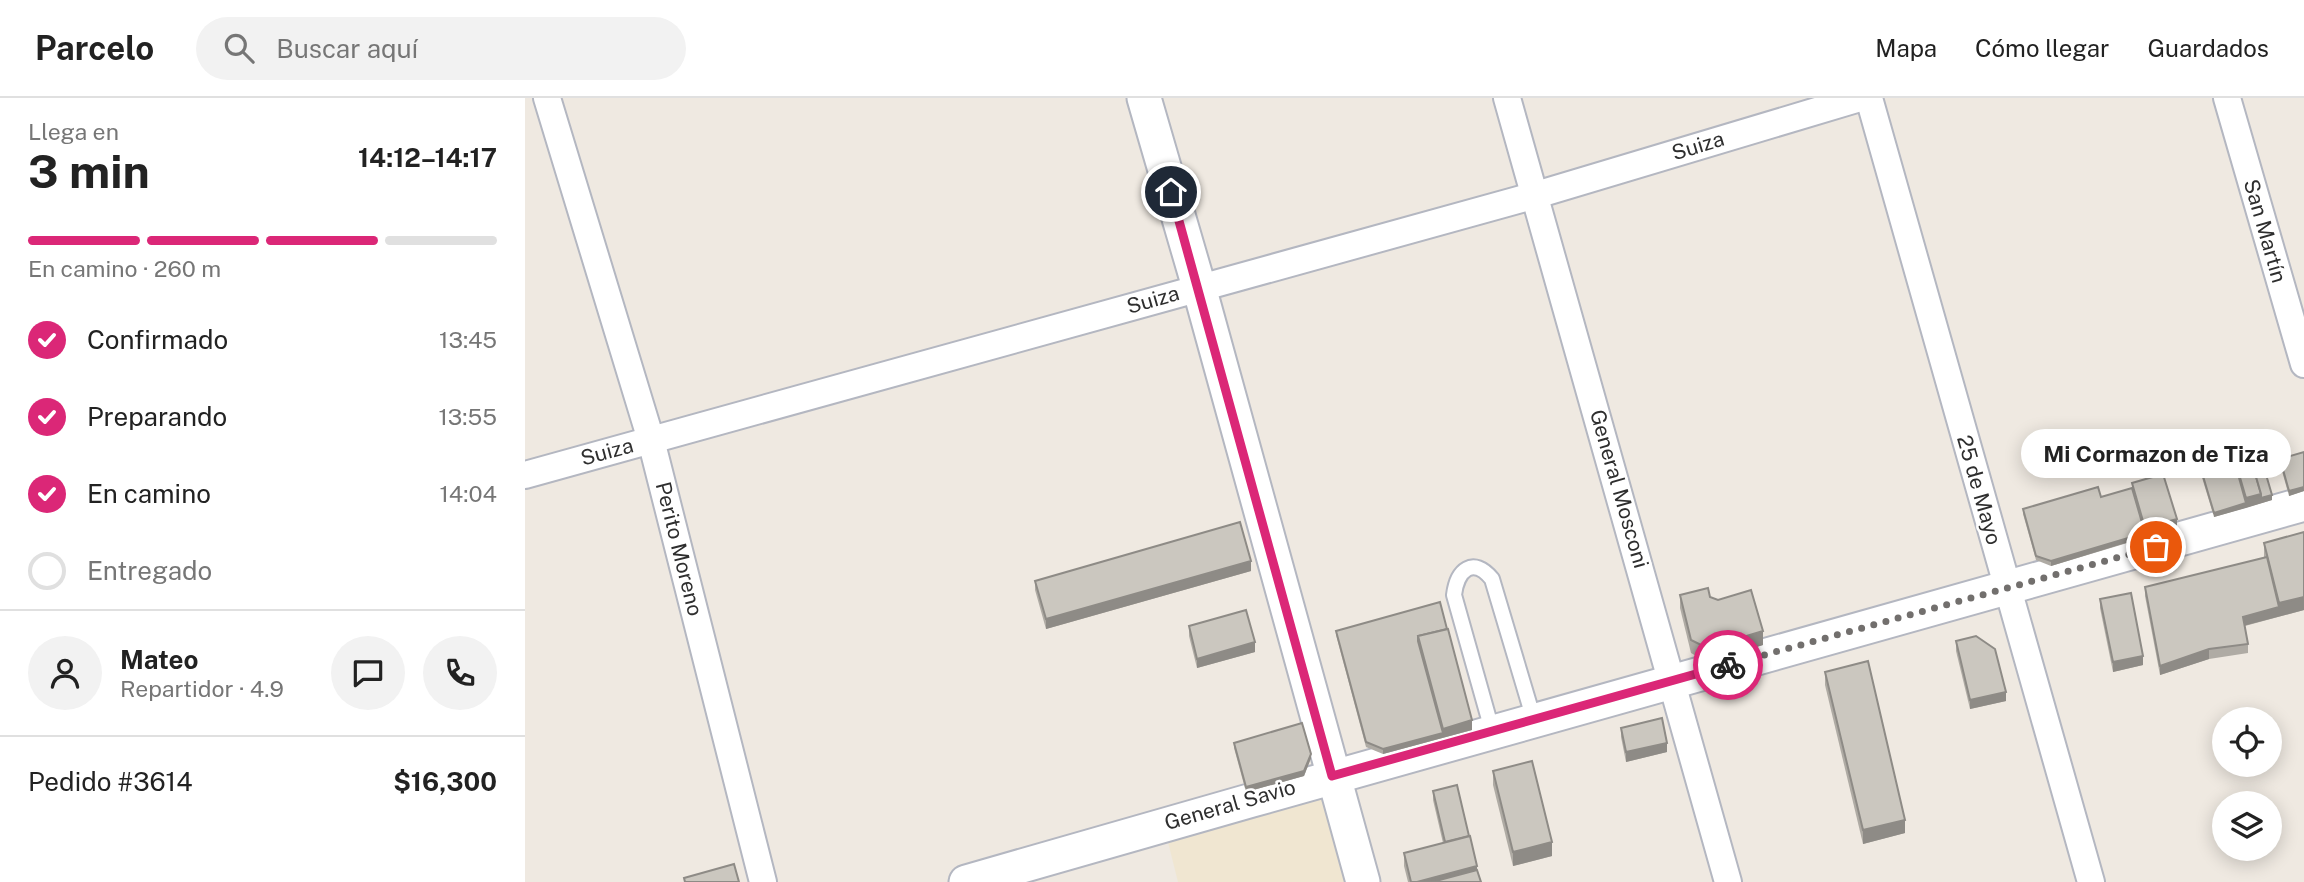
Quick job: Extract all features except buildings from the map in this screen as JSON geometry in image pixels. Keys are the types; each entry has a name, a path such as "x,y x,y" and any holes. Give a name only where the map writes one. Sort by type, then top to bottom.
{"street":[{"name":"Perito Moreno","path":"547,98 651,440 763,882"},
{"path":"1144,98 1199,287 1363,882"},
{"name":"General Mosconi","path":"1507,98 1728,882"},
{"name":"Suiza","path":"525,475 1536,195 1860,98"},
{"name":"25 de Mayo","path":"1868,98 2091,882"},
{"name":"San Martín","path":"2227,98 2304,364"},
{"name":"General Savio","path":"965,882 1492,730 2007,589 2304,504"}],"lane":[{"path":"1492,730 1454,595 1456,578 1464,570 1476,567 1485,569 1492,579 1534,720"}],"shaded area":[{"path":"1328,797 1350,882 1178,882 1167,838"}],"way so far":[{"path":"1728,665 2156,547"}],"place":[{"name":"Mi Cormazon de Tiza","path":"2156,547"}],"route":[{"path":"1171,192 1332,776 1728,665"}]}
